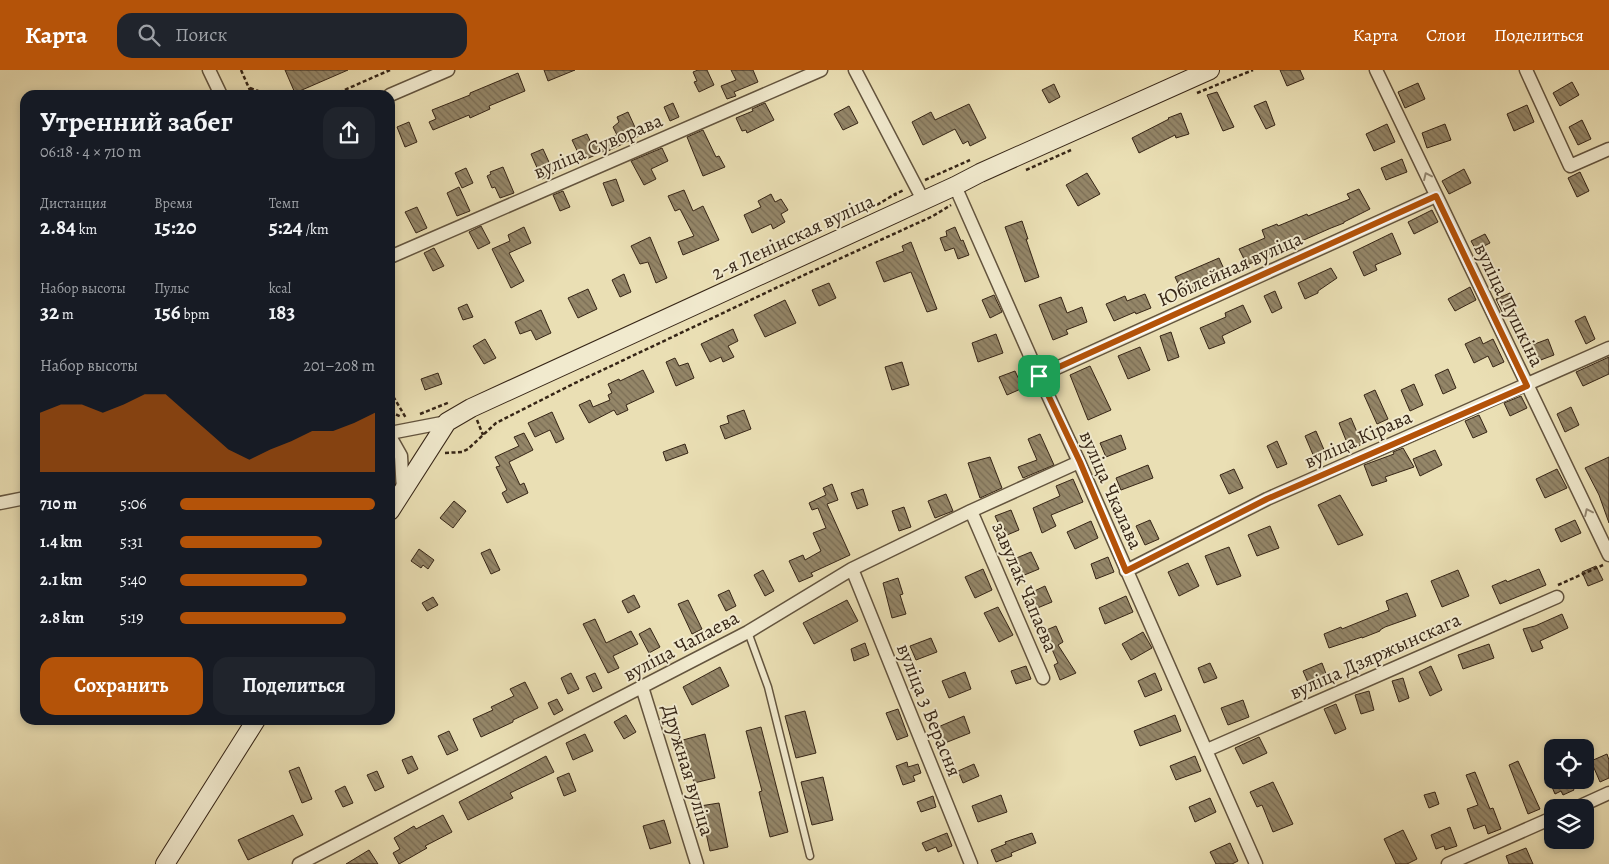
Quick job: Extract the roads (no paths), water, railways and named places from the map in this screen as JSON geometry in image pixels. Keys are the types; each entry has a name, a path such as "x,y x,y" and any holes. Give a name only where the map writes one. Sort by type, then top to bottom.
{"main road":[{"name":"2-я Ленінская вуліца","path":"447,422 471,408 980,173 1210,70"},
{"path":"395,504 447,422"},
{"path":"165,864 253,725"}],"street":[{"path":"209,70 219,90"},
{"path":"395,92 426,74 448,70"},
{"name":"вуліца Суворава","path":"395,255 820,70"},
{"path":"856,70 923,200"},
{"name":"вуліца Пушкіна","path":"1376,70 1527,386 1606,560"},
{"path":"1526,70 1570,166 1609,149"},
{"name":"вуліца Чкалава","path":"955,186 1039,376 1080,462 1126,571 1256,864"},
{"name":"Юбілейная вуліца","path":"1039,376 1436,196"},
{"name":"вуліца Кірава","path":"1126,571 1267,499 1527,386 1609,348"},
{"name":"2-я Ленінская вуліца","path":"395,432 447,422"},
{"path":"395,445 401,456 403,492"},
{"name":"вуліца Чапаева","path":"299,864 748,632 852,569 971,511 1080,462"},
{"path":"0,503 20,499"},
{"name":"завулак Чапаева","path":"971,511 1043,678"},
{"name":"вуліца 3 Верасня","path":"852,569 971,864"},
{"name":"вуліца Дзяржынскага","path":"1207,750 1554,598"},
{"name":"Дружная вуліца","path":"642,687 697,864"},
{"path":"1594,800 1609,793"},
{"path":"1448,864 1544,822"}],"lane":[{"path":"748,632 768,687 810,856"}]}
